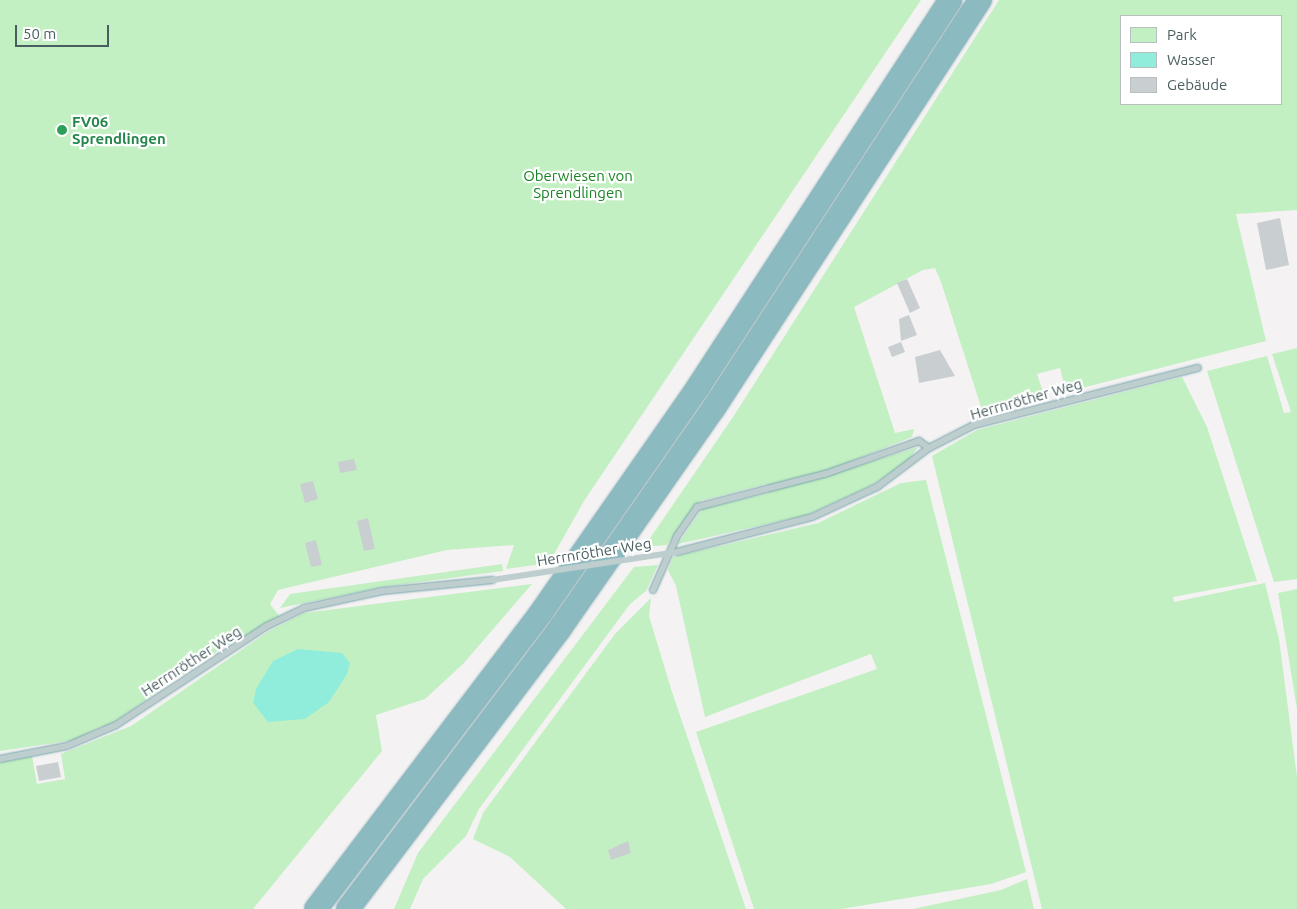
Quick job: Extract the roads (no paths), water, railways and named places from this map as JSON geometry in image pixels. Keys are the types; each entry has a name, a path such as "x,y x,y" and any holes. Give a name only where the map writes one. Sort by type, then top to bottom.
{"highway":[{"path":"316,909 542,611 698,387 950,0"},
{"path":"348,909 494,719 708,416 980,0"}],"lane":[{"name":"Herrnröther Weg","path":"0,759 67,746 116,726 267,626 304,608 382,591 492,580 677,552 812,517 877,487 929,448 974,425 1198,368"},
{"path":"653,590 677,536 697,507 825,474 919,441 929,448"}],"water":[{"path":"298,649 342,653 350,663 347,674 329,702 305,719 268,722 253,703 256,689 273,661"}],"place":[{"name":"FV06 Sprendlingen","path":"62,130"}],"park label":[{"name":"Oberwiesen von Sprendlingen","path":"578,184"}]}
